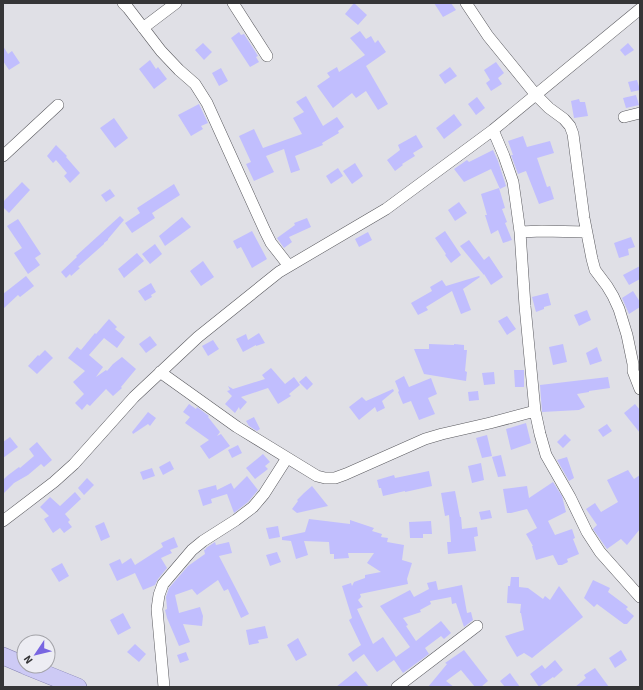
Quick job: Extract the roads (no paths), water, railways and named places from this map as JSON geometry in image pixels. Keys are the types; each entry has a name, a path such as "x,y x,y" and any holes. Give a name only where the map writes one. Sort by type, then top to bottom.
{"main road":[{"path":"3,656 16,662"},
{"path":"45,674 78,687"}],"street":[{"path":"123,3 166,56 195,84 208,104 265,231 271,243 289,266"},
{"path":"143,28 176,3"},
{"path":"234,3 267,56"},
{"path":"466,3 488,36 536,95 570,126 573,134 586,232 592,259 595,270 613,296 618,309 627,335 633,371 640,389"},
{"path":"3,521 54,482 74,464 134,397 198,337 279,272 386,209 492,130 640,8"},
{"path":"3,156 58,105"},
{"path":"624,117 640,113"},
{"path":"492,130 504,156 513,182 520,232 535,411 546,455 570,497 587,532 600,552 640,597"},
{"path":"520,232 586,232"},
{"path":"160,372 237,427 317,476 325,478 335,478 346,474 425,439 535,411"},
{"path":"164,687 157,609 159,595 163,584 192,550 253,507 264,494 287,458"},
{"path":"397,687 477,626"}]}
